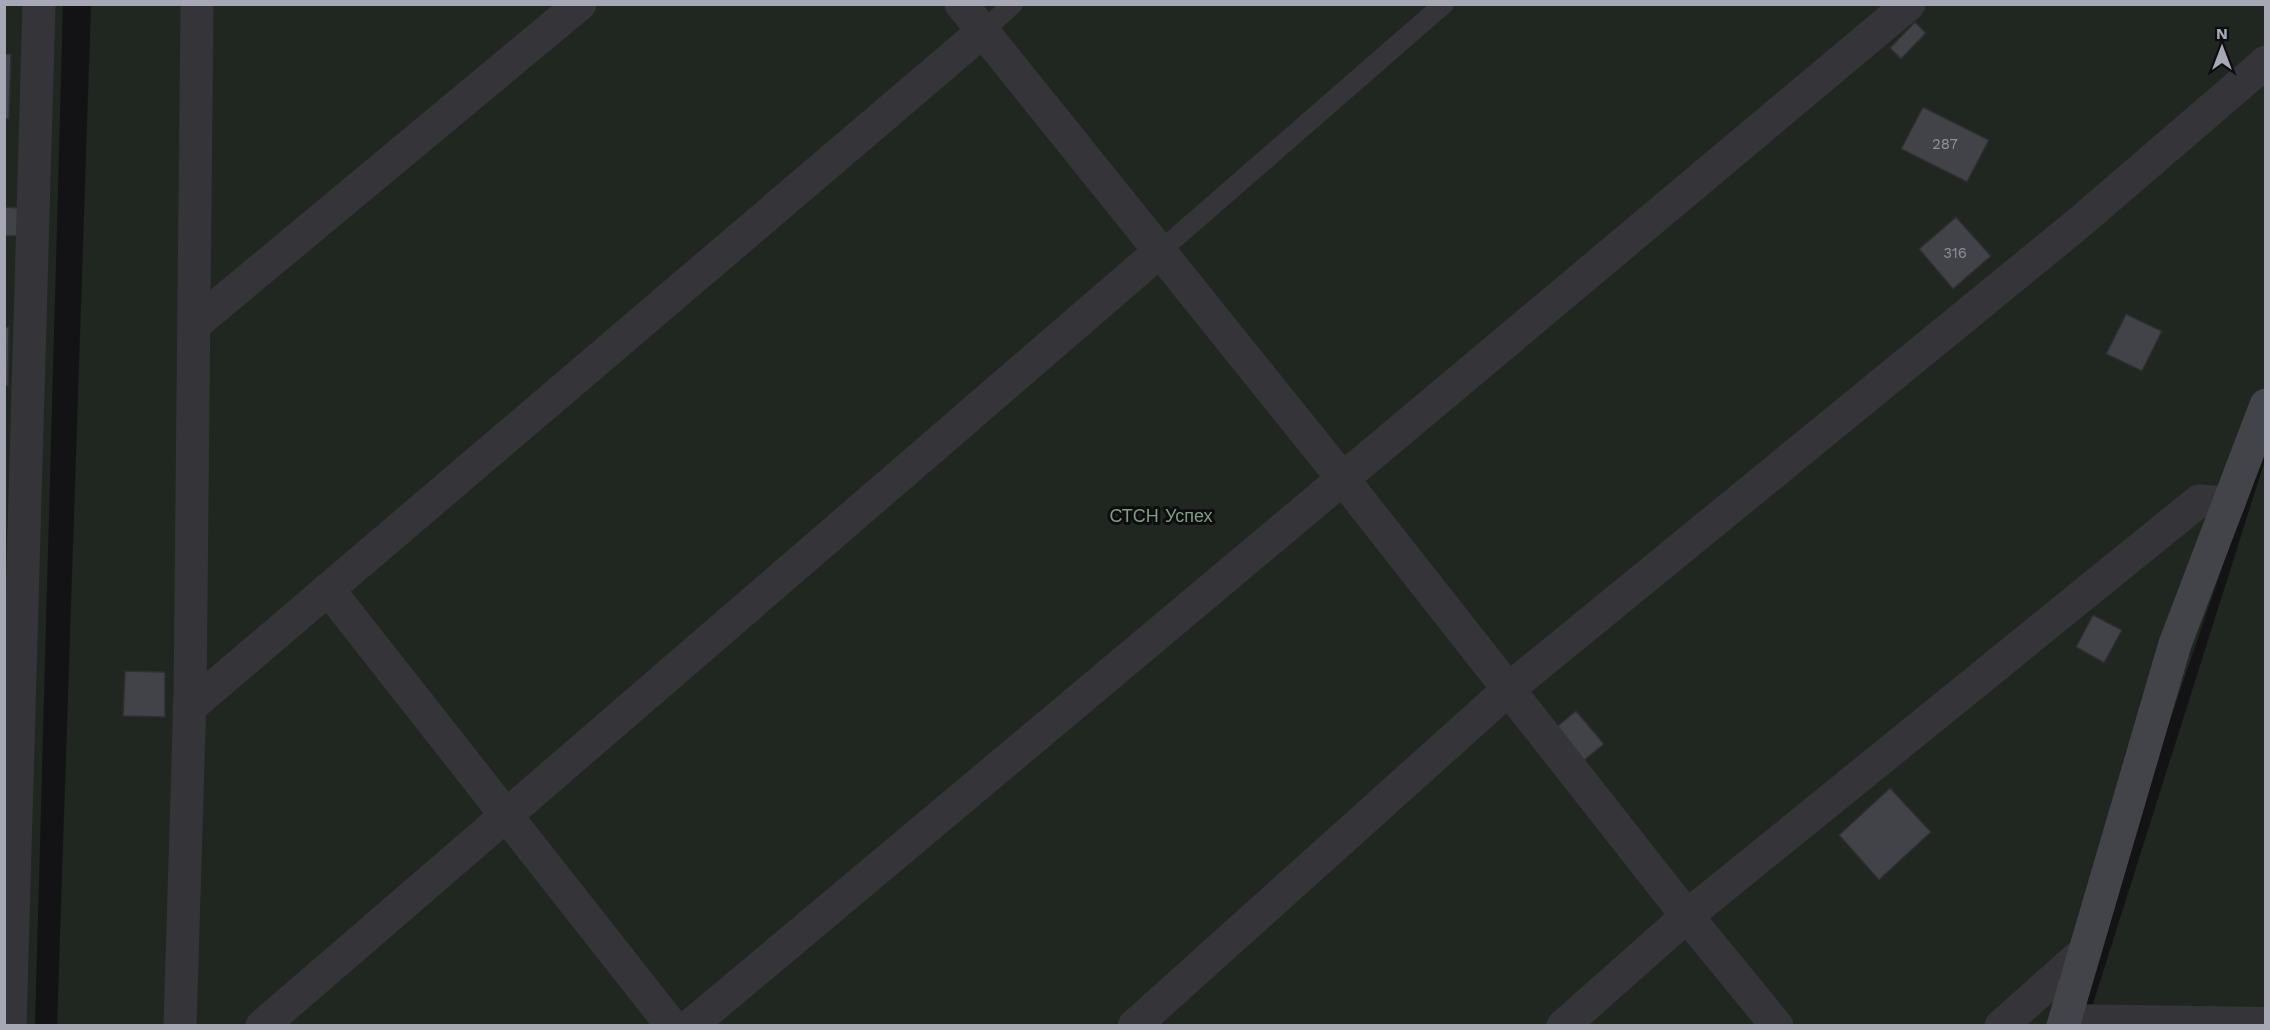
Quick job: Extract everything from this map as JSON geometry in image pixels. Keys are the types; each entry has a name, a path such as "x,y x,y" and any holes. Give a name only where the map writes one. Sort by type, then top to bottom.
{"main road":[{"path":"2064,1020 2175,644 2265,405"}],"street":[{"path":"10,1026 10,839 19,271 39,4"},
{"path":"180,1026 189,708 197,4"},
{"path":"194,325 580,4"},
{"path":"961,4 1510,688 1687,916 1777,1026"},
{"path":"690,1026 1909,4"},
{"path":"189,708 982,32"},
{"path":"1134,1026 1510,688 2080,222 2265,62"},
{"path":"262,1026 1159,252"},
{"path":"1563,1026 1687,916 2199,501 2229,502"},
{"path":"328,589 672,1026"},
{"path":"2001,1026 2082,954"}],"lane":[{"path":"982,32 1013,4"},
{"path":"1159,252 1444,4"},
{"path":"2064,1020 2265,1017"}],"green space":[{"path":"5,5 63,5 35,1025 5,1026"},
{"name":"СТСН Успех","path":"91,5 2265,5 2265,442 2114,884 2073,1025 57,1026"},
{"path":"2265,460 2265,1025 2086,1026"}],"building":[{"path":"1915,22 1926,33 1901,59 1890,48"},
{"path":"4,54 11,54 9,119 4,119"},
{"path":"1923,107 1989,140 1967,182 1901,149"},
{"path":"4,207 19,208 18,236 4,236"},
{"path":"1956,217 1991,256 1953,289 1919,249"},
{"path":"2126,314 2162,331 2142,371 2106,354"},
{"path":"4,327 9,327 8,386 4,386"},
{"path":"2093,615 2122,630 2104,663 2076,647"},
{"path":"125,671 165,672 165,717 123,716"},
{"path":"1576,711 1604,744 1576,767 1549,733"},
{"path":"1890,788 1931,832 1879,880 1839,835"}]}
